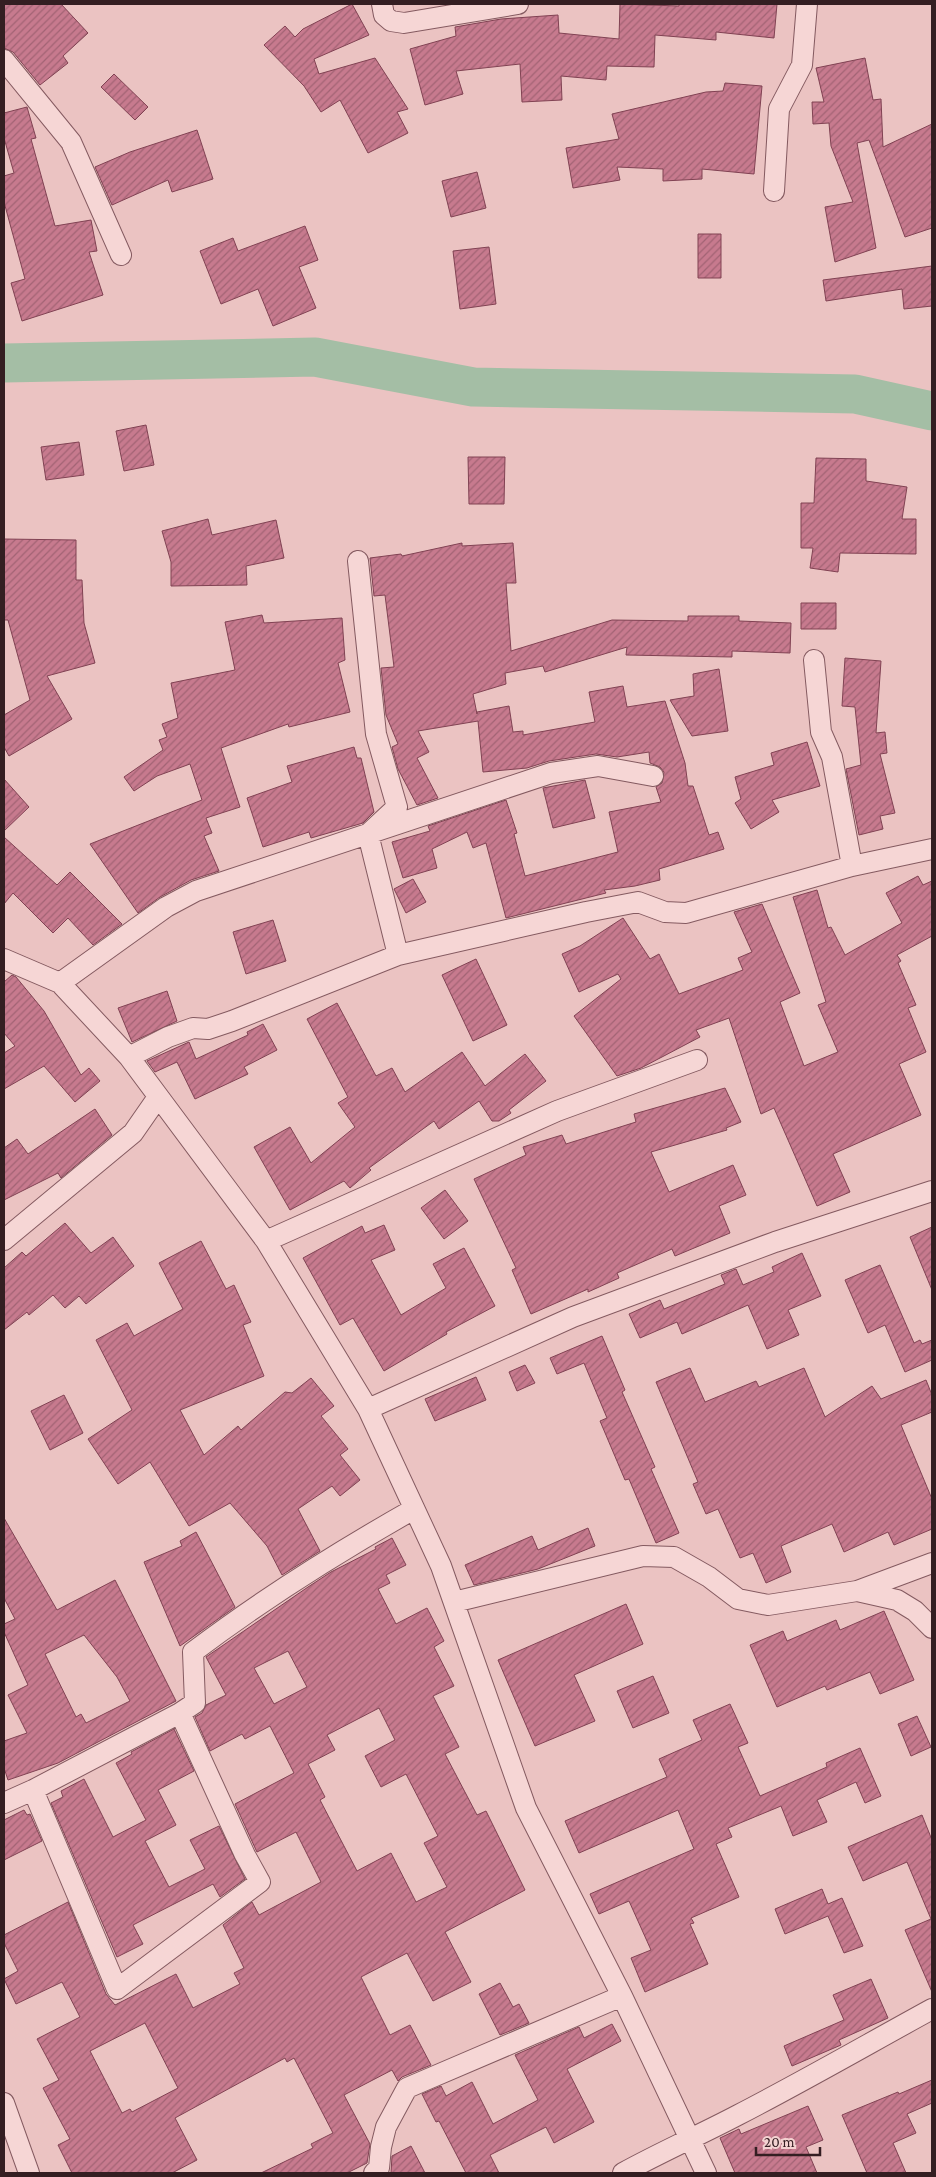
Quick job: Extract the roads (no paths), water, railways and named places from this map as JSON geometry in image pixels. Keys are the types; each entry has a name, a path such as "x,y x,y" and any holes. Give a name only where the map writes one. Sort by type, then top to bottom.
{"street":[{"path":"383,9 391,21 404,23 518,4"},
{"path":"774,190 779,109 802,65 807,4"},
{"path":"4,60 71,142 121,256"},
{"path":"358,561 376,734 397,807 368,834"},
{"path":"814,660 820,723 832,757 852,866"},
{"path":"60,983 166,907 196,891 550,773 598,766 653,776"},
{"path":"368,834 398,955"},
{"path":"129,1056 168,1036 193,1028 208,1029 232,1021 398,955 638,902 665,912 686,913 852,866 932,849"},
{"path":"4,959 60,983 129,1056 266,1241 368,1409 441,1566 526,1808 622,1996 706,2173"},
{"path":"266,1241 558,1111 697,1060"},
{"path":"4,1240 132,1133 158,1097"},
{"path":"368,1409 573,1317 775,1242 932,1190"},
{"path":"4,1803 180,1714 195,1704 193,1652 220,1631 364,1537 414,1509"},
{"path":"454,1602 643,1556 674,1557 709,1577 738,1599 768,1605 858,1591 932,1563"},
{"path":"858,1591 897,1600 915,1611 932,1628"},
{"path":"33,1790 117,1989 260,1882 245,1855 180,1714"},
{"path":"374,2173 379,2168 381,2147 386,2127 407,2088 622,1996"},
{"path":"623,2173 689,2138 737,2116 932,2009"},
{"path":"4,2103 29,2173"}],"waterway":[{"path":"4,363 315,357 473,387 855,394 932,411"}]}
